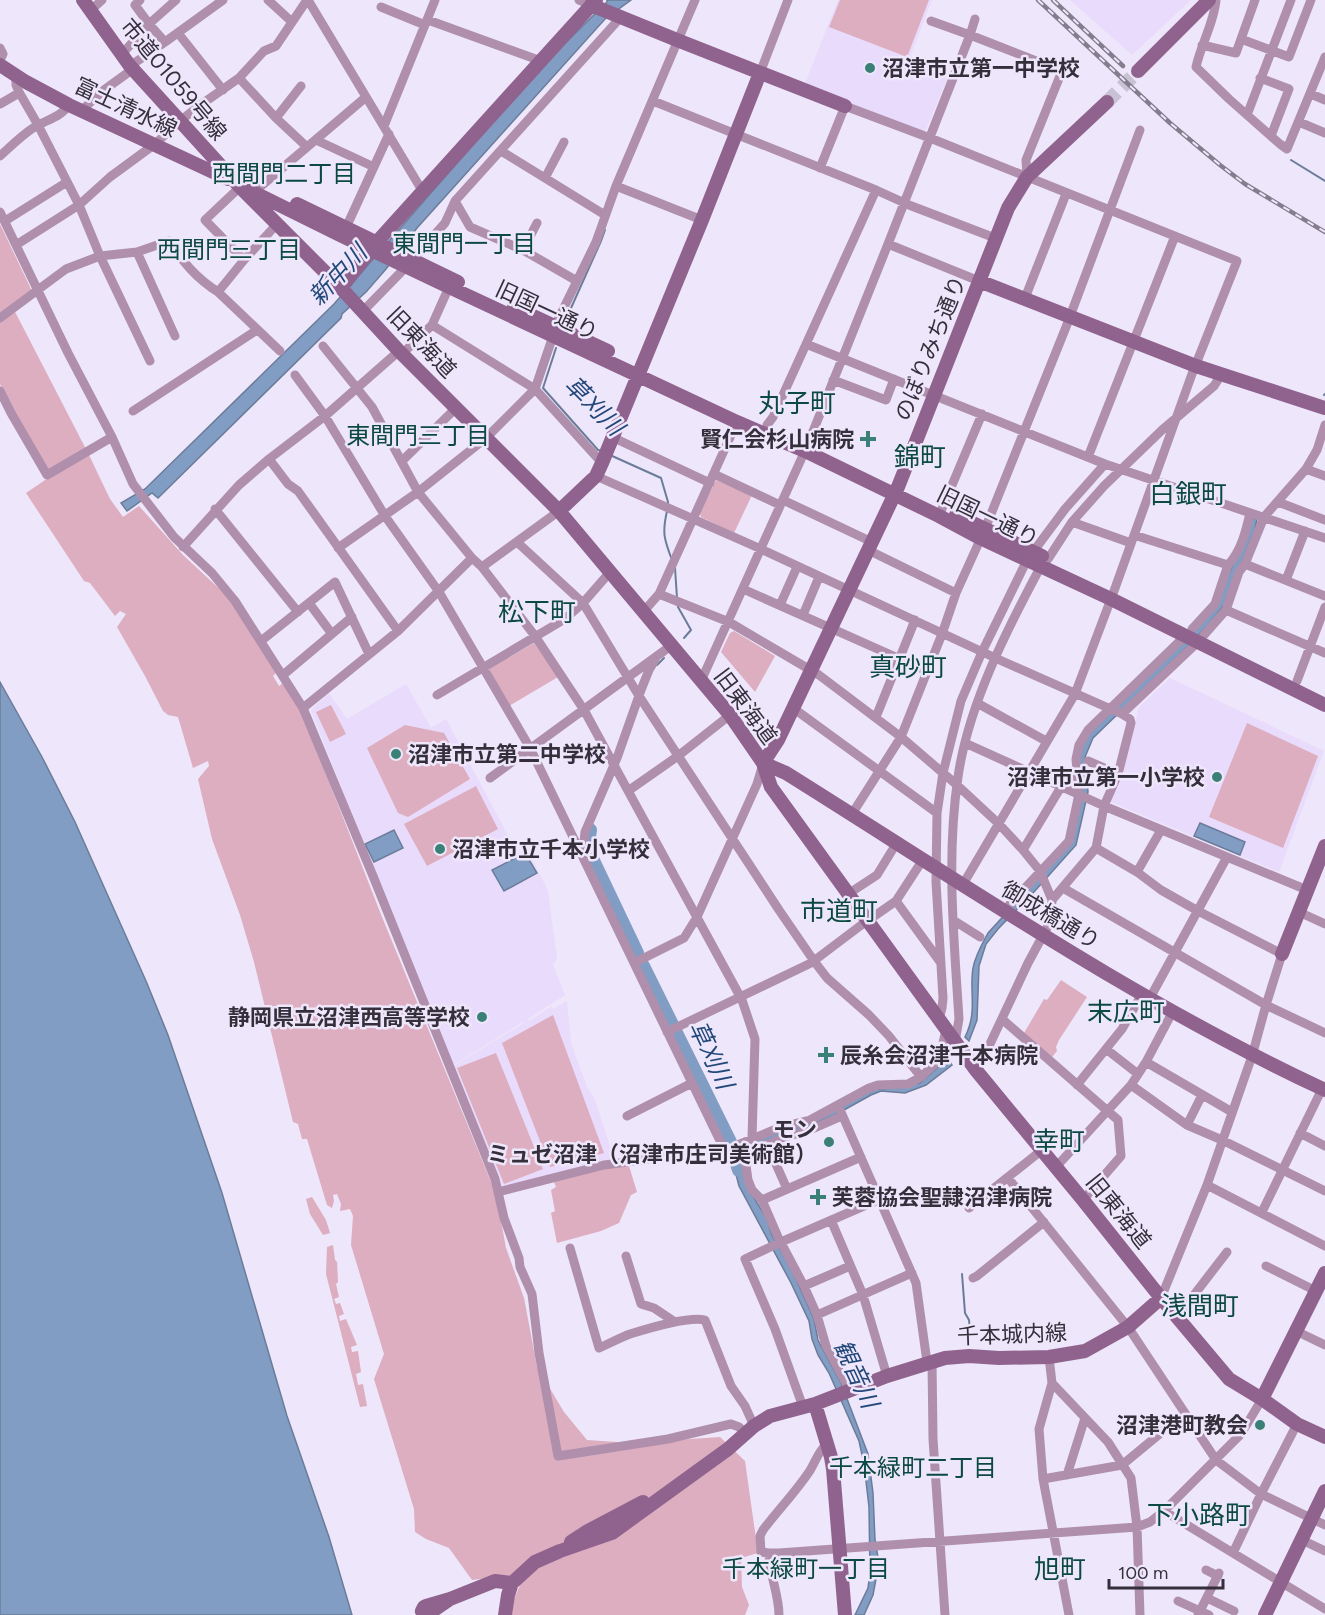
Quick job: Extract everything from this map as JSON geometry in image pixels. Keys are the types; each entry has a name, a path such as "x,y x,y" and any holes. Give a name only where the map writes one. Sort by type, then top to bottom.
{"street":[{"path":"87,5 102,0"},
{"path":"140,0 135,5 165,42"},
{"path":"122,54 149,24 176,0"},
{"path":"0,156 38,125 76,107 104,90 223,0"},
{"path":"268,0 292,22"},
{"path":"16,245 79,205 110,177 156,144 180,121 239,78 264,51 276,46 308,0 423,192"},
{"path":"344,232 374,166 435,0"},
{"path":"338,548 418,492 486,438 535,389 554,331 596,242 616,186 695,0"},
{"path":"482,567 559,511 599,469 702,220 788,0"},
{"path":"1138,71 1209,0"},
{"path":"1216,0 1215,11 1196,67 1287,149 1325,57"},
{"path":"1202,45 1236,53 1255,0"},
{"path":"1247,115 1291,0"},
{"path":"1241,39 1289,57 1311,0"},
{"path":"341,288 423,192 541,62 590,3 677,40 1238,261 1176,419 1075,694 999,824 957,882"},
{"name":"市道01059号線","path":"87,5 132,68 238,185"},
{"path":"381,7 541,62"},
{"path":"360,308 445,223 455,201 501,151 617,15"},
{"path":"701,681 806,447 930,138 975,19"},
{"path":"931,21 1062,71 1026,160 1027,177"},
{"path":"178,33 223,90"},
{"path":"0,48 3,54 0,60"},
{"name":"富士清水線","path":"0,65 76,107 291,211 377,245 407,262"},
{"path":"16,75 16,85 79,205 100,256 150,361"},
{"path":"239,78 307,147"},
{"path":"1260,78 1289,89 1271,136"},
{"path":"276,117 301,86"},
{"path":"0,104 20,93"},
{"path":"1311,94 1325,100"},
{"path":"260,187 366,97"},
{"path":"653,101 995,238"},
{"name":"のぼりみち通り","path":"764,763 778,740 896,490 1008,208 1027,177 1107,102"},
{"path":"820,168 845,106"},
{"path":"1299,123 1325,133"},
{"path":"852,814 901,736 956,593 1070,317 1140,130"},
{"path":"316,140 374,166"},
{"path":"545,178 564,142"},
{"path":"501,151 605,215"},
{"path":"67,182 2,216 138,493 183,547 212,573 235,601 303,708 387,909 495,1179 504,1218 519,1258 520,1267 532,1294 539,1353 558,1456 668,1439 731,1424 750,1429 745,1406 731,1386 705,1320 675,1322 628,1335 599,1348 570,1248"},
{"path":"238,185 205,220 244,260"},
{"name":"富士清水線","path":"238,185 260,187 344,232"},
{"name":"旧東海道","path":"238,185 559,511 644,611 730,715 764,763 771,787 975,1069 1161,1298"},
{"path":"616,186 702,220"},
{"path":"767,425 773,417 876,190"},
{"path":"1025,298 1066,194"},
{"path":"455,201 470,227 524,250 577,281"},
{"path":"218,292 244,260 279,227 287,213 291,211"},
{"path":"524,250 537,223"},
{"path":"1088,457 1175,236"},
{"path":"0,318 66,269 100,256 137,252 169,241 184,264 218,292 280,351"},
{"path":"888,244 1196,366 1325,408"},
{"path":"137,252 175,336"},
{"name":"旧国一通り","path":"407,262 449,287 554,331"},
{"name":"旧国一通り","path":"407,262 639,371 737,422 806,447"},
{"path":"183,547 239,484 326,416 432,325 449,287"},
{"path":"432,325 535,389 599,469 693,519 1130,719 1131,723 1118,774 1104,806 1096,848 1052,900"},
{"path":"133,411 257,330"},
{"path":"806,344 1105,464 1325,538"},
{"path":"323,346 372,407 418,492 482,567 535,636 584,710 697,917 740,997 755,1039 752,1138"},
{"name":"旧国一通り","path":"639,371 767,425 806,447 982,533 1325,696"},
{"path":"295,375 326,416 385,516 439,592 530,748 724,1149"},
{"path":"955,1042 959,1018 953,920 957,882 953,821 965,743 977,703 1017,611 1072,522 1120,469 1214,386 1221,375"},
{"path":"833,380 886,400 894,379"},
{"path":"0,391 10,413 47,476 112,437"},
{"path":"402,461 457,407"},
{"path":"940,512 982,414"},
{"path":"644,611 659,594 737,422"},
{"path":"1008,914 1010,903 1069,841 1079,794 1076,759 1078,745 1088,730 1110,708 1226,610 1239,573 1264,518 1321,451 1325,425"},
{"path":"612,437 712,479 782,503 870,546 956,593"},
{"path":"269,459 288,484 298,492 398,631"},
{"path":"498,1192 604,1165 694,1150 724,1149 781,1127 810,1120 869,1088 878,1085 908,1084 921,1077 939,1060 943,1006 936,869 937,813 948,747 961,701 982,652 1030,556 1065,509 1105,464"},
{"path":"1306,470 1325,476"},
{"path":"1278,502 1325,520"},
{"path":"215,509 298,612"},
{"path":"1122,714 1194,635 1215,604 1228,565 1245,534 1251,513"},
{"path":"1072,522 1228,565"},
{"path":"1286,580 1305,531"},
{"path":"517,542 583,603 639,696 814,961 827,978 889,1036 921,1077"},
{"path":"303,708 398,631 472,558"},
{"path":"1245,564 1325,596"},
{"path":"780,605 797,567"},
{"path":"437,694 565,619 583,603 610,572"},
{"path":"803,615 819,578"},
{"path":"261,641 335,582 369,654"},
{"path":"743,589 927,671"},
{"path":"659,594 729,622 819,675 901,736 957,785 999,824 1040,871 1052,900 1048,926 982,1061 975,1069"},
{"path":"309,603 332,634"},
{"path":"1297,681 1325,607"},
{"path":"1226,610 1325,653"},
{"path":"283,675 352,617"},
{"path":"876,717 915,621"},
{"name":"旧国一通り","path":"1194,635 1325,705"},
{"path":"490,778 672,645"},
{"path":"580,850 649,669 656,657"},
{"path":"977,703 1046,741"},
{"path":"793,708 937,813"},
{"path":"628,791 678,756 730,715"},
{"path":"965,743 1104,806 1307,890"},
{"path":"1088,762 1118,774"},
{"path":"634,963 684,938 697,917 757,784 764,763"},
{"name":"御成橋通り","path":"764,763 786,773 922,861 1146,996 1252,1056 1323,1089"},
{"path":"1023,850 1061,787"},
{"path":"1137,872 1161,830"},
{"path":"848,894 877,875 896,843"},
{"path":"1325,846 1282,954 1252,1056 1208,1185 1161,1298 1229,1379 1296,1424 1325,1437"},
{"path":"1096,848 1137,872 1161,890 1282,954"},
{"path":"1077,1085 1146,996 1175,951 1227,857"},
{"path":"667,1032 814,961 896,901 922,861"},
{"path":"1063,888 1266,1005 1325,1033"},
{"path":"896,901 941,963"},
{"path":"1299,912 1325,924"},
{"path":"953,920 980,937"},
{"path":"1056,1167 1131,1085 1173,1011"},
{"path":"1002,1019 1118,1120 1121,1156 1083,1200"},
{"path":"1106,1049 1138,1074"},
{"path":"1146,1062 1232,1112"},
{"path":"627,1116 692,1083"},
{"path":"1131,1085 1187,1125 1325,1191"},
{"path":"1262,1212 1323,1089"},
{"path":"1187,1125 1202,1095"},
{"path":"838,1105 912,1273 919,1296 921,1325 930,1362 945,1615"},
{"path":"748,1154 767,1144 810,1130 842,1116"},
{"path":"1300,1133 1325,1146"},
{"path":"739,1143 748,1154 746,1166 752,1190 762,1200 804,1286 845,1393"},
{"path":"767,1144 788,1189"},
{"path":"969,1208 1042,1149"},
{"path":"762,1200 861,1157"},
{"path":"1008,1178 1128,1327 1216,1460 1261,1494 1325,1526"},
{"path":"1208,1185 1325,1246"},
{"path":"845,1615 833,1469 827,1444 782,1349 746,1259 880,1199"},
{"path":"831,1220 863,1295 887,1376"},
{"path":"973,1278 1044,1222"},
{"path":"1178,1317 1227,1252"},
{"path":"626,1256 641,1304 654,1308 675,1322"},
{"path":"804,1286 850,1266"},
{"path":"1266,1266 1316,1291"},
{"path":"817,1315 912,1273"},
{"path":"827,1444 801,1484 763,1530 760,1536 761,1552 1137,1527 1150,1522 1164,1511 1241,1434 1262,1399 1324,1277"},
{"name":"千本城内線","path":"512,1583 535,1563 560,1551 588,1531 639,1503 660,1496 721,1454 750,1429 774,1415 945,1358 1049,1357 1085,1351 1128,1327 1161,1298"},
{"path":"1296,1331 1325,1345"},
{"path":"1049,1357 1052,1383 1039,1429 1043,1479 1069,1615"},
{"path":"1052,1383 1108,1442 1131,1478 1137,1527 1140,1615"},
{"path":"1043,1479 1122,1465 1185,1413"},
{"path":"1067,1475 1085,1418"},
{"path":"1233,1553 1296,1424"},
{"path":"1265,1615 1325,1491"},
{"path":"1164,1511 1325,1610"},
{"path":"1302,1540 1325,1551"},
{"path":"769,1553 779,1615"},
{"path":"1179,1601 1202,1614 1207,1598 1219,1575 1206,1570"},
{"path":"450,1599 495,1581 512,1583 505,1615"},
{"path":"1207,1598 1234,1611"}],"shaded area":[{"name":"沼津市立第一中学校","path":"838,0 932,0 909,60 949,75 925,132 804,86"},
{"path":"840,0 929,0 907,57 829,27"},
{"path":"1070,0 1191,0 1132,55"},
{"path":"0,224 31,289 31,292 12,306 110,499 123,517 139,506 183,555 225,594 277,672 273,676 279,686 283,683 298,706 496,1194 506,1248 524,1298 537,1367 564,1412 587,1440 632,1443 720,1437 745,1461 758,1553 741,1558 742,1587 749,1605 745,1615 512,1615 514,1599 521,1583 502,1576 472,1580 449,1548 415,1532 414,1509 374,1379 384,1354 351,1245 353,1216 350,1209 340,1211 341,1204 337,1194 333,1195 332,1208 327,1205 307,1139 302,1139 298,1124 293,1122 254,962 240,915 212,839 198,779 209,766 208,761 193,768 178,717 168,715 163,711 117,627 126,614 120,611 115,616 90,583 84,581 26,493 51,476 17,419 0,384"},
{"path":"716,480 752,495 734,533 701,517 700,513"},
{"path":"734,631 775,656 755,692 721,652 730,633"},
{"path":"534,643 558,677 509,706 489,669"},
{"name":"沼津市立第一小学校","path":"1170,678 1324,751 1279,872 1111,802 1128,751 1139,707"},
{"path":"406,684 431,728 446,719 518,854 528,850 548,891 557,959 553,965 565,995 528,1019 529,1021 552,1006 553,1009 567,1001 571,1043 587,1087 594,1097 614,1158 506,1188 501,1184 453,1066 524,1023 453,1065 311,710 329,693 347,719"},
{"path":"331,705 346,734 330,742 316,712"},
{"path":"1247,723 1318,756 1283,848 1209,817"},
{"path":"405,725 444,733 470,779 408,817 398,813 367,748"},
{"path":"476,786 498,829 427,866 404,824"},
{"path":"1061,980 1087,997 1059,1040 1057,1051 1052,1057 1024,1033 1044,999 1047,1000"},
{"path":"553,1015 604,1153 550,1167 502,1043"},
{"path":"496,1053 543,1169 504,1184 457,1068"},
{"path":"629,1166 637,1192 631,1195 619,1223 601,1231 557,1243 551,1213 555,1211 551,1190 556,1187 554,1182 608,1167"},
{"path":"312,1197 326,1220 330,1233 323,1235 310,1214 306,1199"},
{"path":"333,1245 337,1262 338,1282 336,1284 339,1297 334,1299 336,1304 340,1303 344,1314 339,1316 340,1321 346,1319 357,1345 351,1347 352,1352 358,1351 361,1372 356,1374 358,1385 363,1384 367,1406 360,1407 326,1274 327,1247"}],"water":[{"path":"607,0 631,0 605,19 417,228 366,292 158,498 152,493 127,511 121,503 145,489 334,304 539,69"},
{"path":"1252,518 1257,519 1255,529 1225,604 1187,647 1093,738 1085,757 1088,792 1076,845 986,944 979,966 977,1020 969,1041 965,1037 971,1019 973,968 981,946 988,933 1071,843 1078,757 1082,743 1093,729 1203,622 1229,574"},
{"path":"0,682 75,822 168,1035 222,1193 287,1416 329,1537 352,1615 0,1615"},
{"path":"1200,823 1245,842 1240,855 1194,836"},
{"path":"394,830 403,848 374,862 365,844"},
{"path":"525,853 537,873 504,891 492,870"},
{"path":"948,1058 952,1065 926,1085 905,1093 881,1091 835,1115 745,1153 748,1188 767,1219 772,1235 792,1270 814,1319 818,1340 841,1383 868,1454 879,1563 873,1595 864,1615 855,1615 868,1588 870,1572 869,1507 859,1441 829,1373 818,1355 809,1321 739,1186 731,1155 778,1131 876,1089 897,1088 920,1083"}],"waterway":[{"path":"1291,160 1325,181"},
{"name":"草刈川","path":"567,317 605,230"},
{"name":"草刈川","path":"556,348 543,388 598,450 602,451"},
{"name":"草刈川","path":"610,455 661,478 668,505"},
{"name":"草刈川","path":"667,511 665,536 672,560"},
{"name":"草刈川","path":"675,568 677,598"},
{"name":"草刈川","path":"678,604 691,630 684,638"},
{"name":"草刈川","path":"657,665 664,658"},
{"name":"草刈川","path":"590,830 587,848 637,953"},
{"name":"草刈川","path":"643,966 730,1142 739,1170"},
{"path":"962,1274 965,1313 969,1320 970,1330"}],"tunnel":[{"path":"1107,102 1138,71"}],"railway":[{"path":"1038,0 1170,123 1220,165 1245,184 1325,232"},
{"path":"1053,0 1123,66"}],"place":[{"name":"沼津市立第一中学校","path":"870,68"},
{"name":"賢仁会杉山病院","path":"868,439"},
{"name":"沼津市立第二中学校","path":"396,754"},
{"name":"沼津市立第一小学校","path":"1217,777"},
{"name":"沼津市立千本小学校","path":"440,849"},
{"name":"静岡県立沼津西高等学校","path":"482,1017"},
{"name":"辰糸会沼津千本病院","path":"826,1055"},
{"name":"モン ミュゼ沼津（沼津市庄司美術館）","path":"829,1142"},
{"name":"芙蓉協会聖隷沼津病院","path":"818,1197"},
{"name":"沼津港町教会","path":"1260,1425"}],"district":[{"name":"西間門二丁目","path":"284,174"},
{"name":"東間門一丁目","path":"464,244"},
{"name":"西間門三丁目","path":"229,250"},
{"name":"丸子町","path":"797,403"},
{"name":"東間門三丁目","path":"418,436"},
{"name":"錦町","path":"920,457"},
{"name":"白銀町","path":"1188,494"},
{"name":"松下町","path":"537,612"},
{"name":"真砂町","path":"908,667"},
{"name":"市道町","path":"839,911"},
{"name":"末広町","path":"1126,1012"},
{"name":"幸町","path":"1059,1141"},
{"name":"浅間町","path":"1200,1306"},
{"name":"千本緑町二丁目","path":"913,1468"},
{"name":"下小路町","path":"1199,1515"},
{"name":"千本緑町一丁目","path":"806,1569"},
{"name":"旭町","path":"1060,1569"}],"water label":[{"name":"新中川","path":"338,275"},
{"name":"観音川","path":"856,1374"}]}
